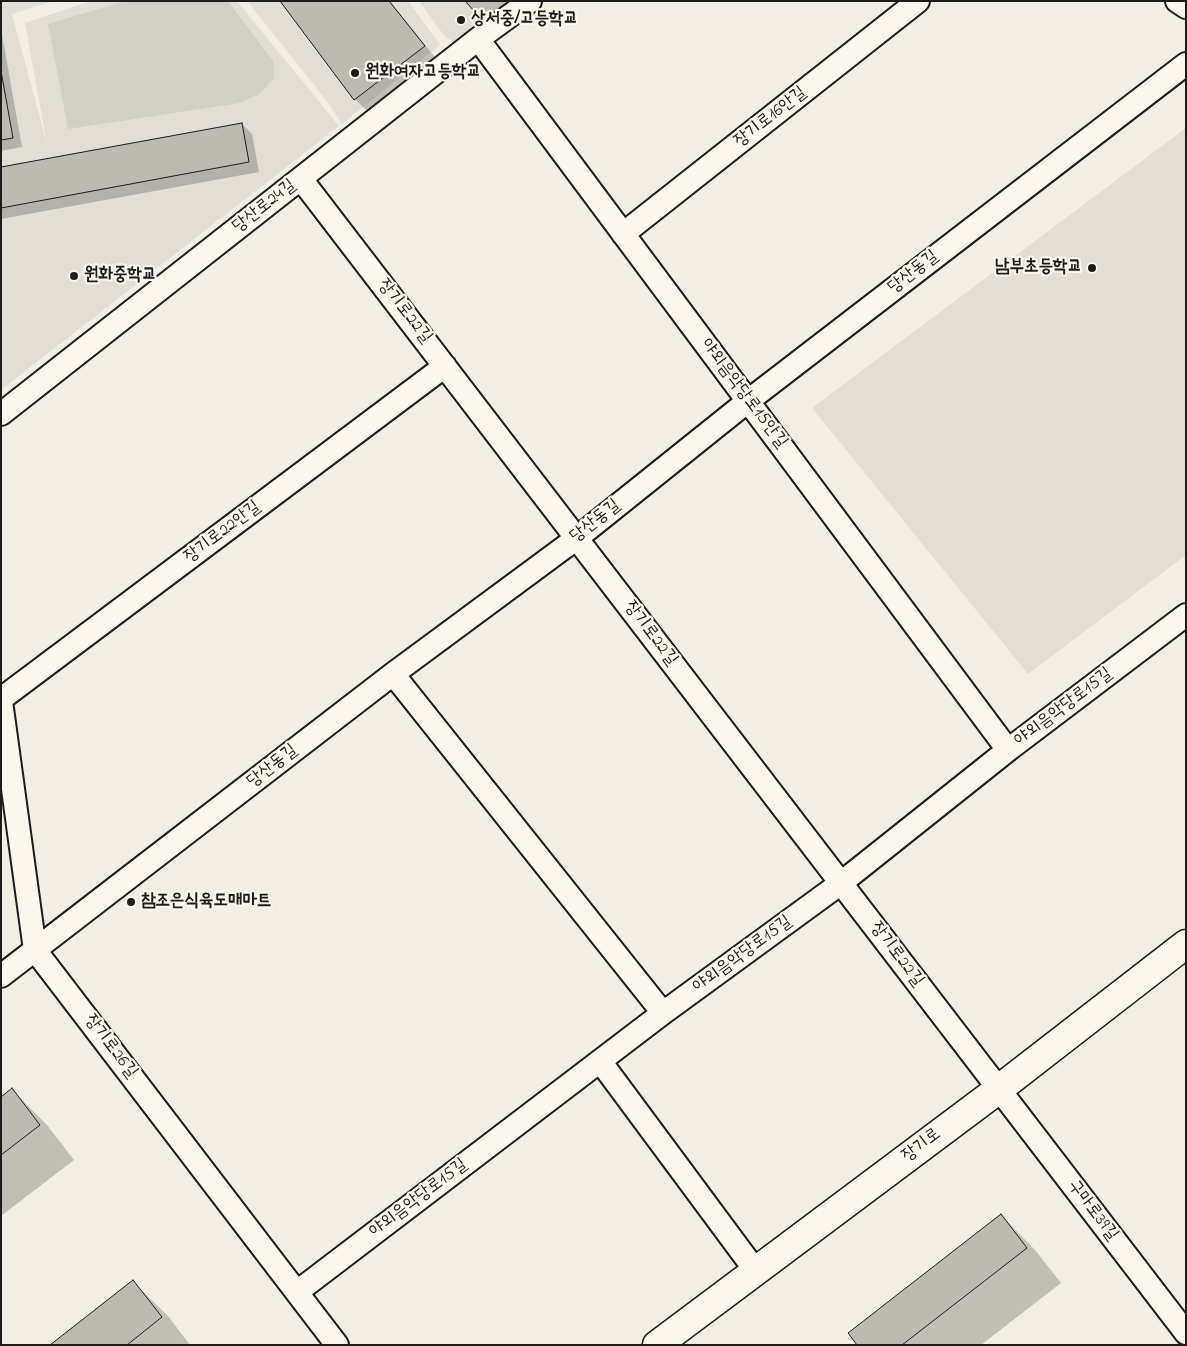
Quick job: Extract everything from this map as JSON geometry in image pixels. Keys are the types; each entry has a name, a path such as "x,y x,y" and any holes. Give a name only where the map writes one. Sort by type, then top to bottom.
{"main road":[{"name":"장기로","path":"657,1345 999,1089 1186,944"}],"street":[{"name":"당산로24길","path":"1,414 478,39 530,1"},
{"name":"장기로16안길","path":"623,234 918,1"},
{"path":"1177,1 1186,7"},
{"name":"야외음악당로15안길","path":"478,39 1008,750"},
{"name":"당산동길","path":"1,976 393,674 577,538 748,401 1186,64"},
{"name":"장기로22길","path":"301,178 999,1089"},
{"name":"장기로22안길","path":"1,700 445,366"},
{"name":"야외음악당로15길","path":"297,1292 600,1060 841,883 1008,750 1186,615"},
{"path":"393,674 663,1013"},
{"name":"장기로26길","path":"1,700 35,950 337,1345"},
{"path":"600,1060 755,1270"},
{"name":"구마로39길","path":"999,1089 1178,1308 1186,1333"}],"shaded area":[{"name":"원화중학교","path":"1,1 53,1 12,14 47,144 25,23 91,1 237,1 339,126 1,390"},
{"path":"126,1 228,1 273,61 274,78 259,94 240,103 68,129 48,24"},
{"name":"원화여자고등학교","path":"247,1 408,1 440,45 342,124 326,100"},
{"name":"상서중/고등학교","path":"419,1 514,1 458,42 446,38"},
{"name":"남부초등학교","path":"1186,128 1186,555 1028,674 812,408"}],"building":[{"name":"원화여자고등학교","path":"280,1 389,1 425,46 354,100"},
{"path":"465,1 510,1 485,23"},
{"path":"1,71 13,138 1,140"},
{"path":"242,123 249,162 1,208 1,167"},
{"path":"12,1088 40,1125 1,1155 1,1097"},
{"path":"1001,1214 1027,1248 902,1345 857,1345 848,1333"},
{"path":"133,1280 162,1317 127,1345 50,1345"}],"place":[{"name":"상서중/고등학교","path":"461,20"},
{"name":"원화여자고등학교","path":"355,73"},
{"name":"남부초등학교","path":"1092,268"},
{"name":"원화중학교","path":"74,276"},
{"name":"참조은식육도매마트","path":"131,902"}]}
